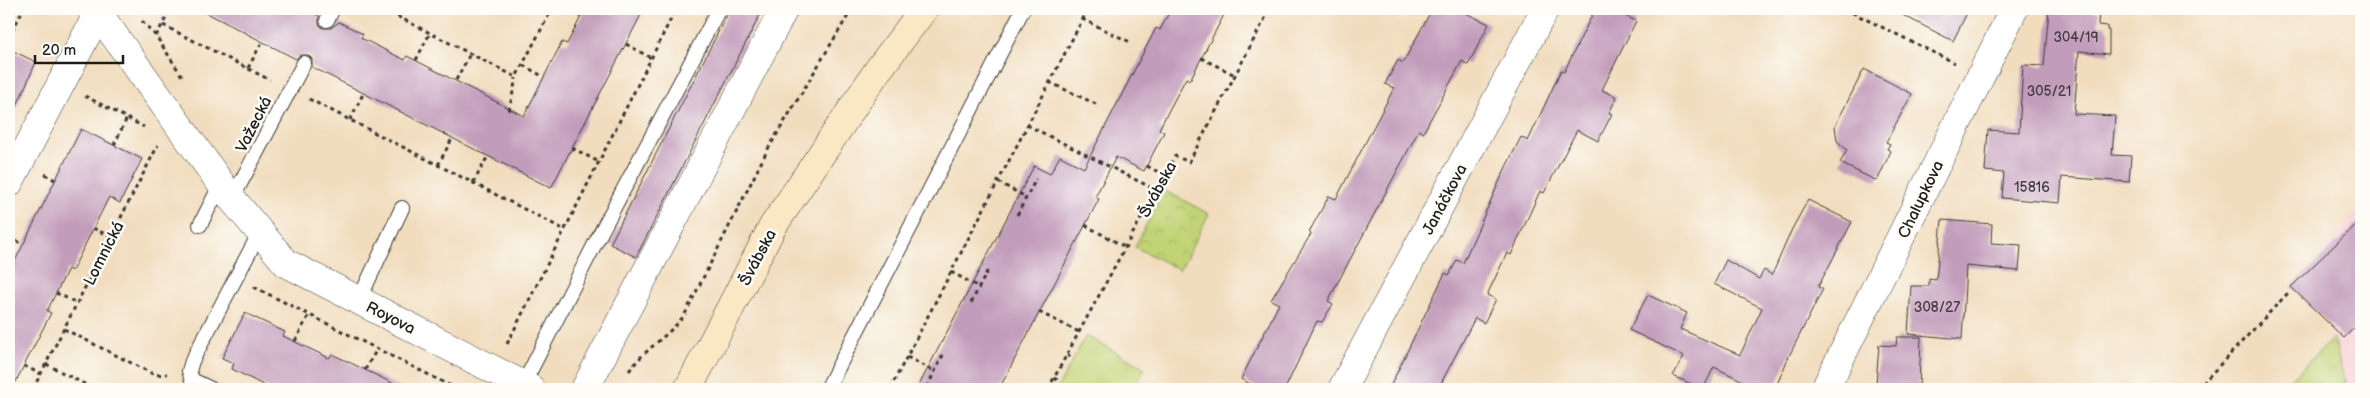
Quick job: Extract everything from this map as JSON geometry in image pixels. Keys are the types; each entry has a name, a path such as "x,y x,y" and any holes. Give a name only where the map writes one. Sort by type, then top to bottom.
{"street":[{"path":"585,389 784,9"},
{"name":"Švábska","path":"688,389 774,226 878,70 924,9"},
{"name":"Janáčkova","path":"1342,389 1545,9"},
{"name":"Chalupkova","path":"1825,389 2014,9"},
{"path":"13,192 95,11"},
{"name":"Royova","path":"95,11 167,127 226,192 286,263 513,378"}],"lane":[{"path":"513,378 536,362 600,234 719,9"},
{"path":"827,389 1023,9"},
{"name":"Važecká","path":"200,225 226,192 290,90 304,64"},
{"path":"359,300 402,208"},
{"path":"211,389 192,380 189,371 192,361 260,232"}],"path":[{"path":"9,38 23,9"},
{"path":"156,36 171,9"},
{"path":"383,9 516,77"},
{"path":"509,111 516,77 552,9"},
{"path":"565,9 580,17"},
{"path":"513,378 565,230 676,9"},
{"path":"627,373 639,357 671,332 684,316 768,148 852,9"},
{"path":"890,389 1088,9"},
{"name":"Švábska","path":"1048,389 1175,156 1189,162 1270,9"},
{"path":"1845,9 1960,65"},
{"path":"137,16 156,36 183,78"},
{"path":"1082,19 1130,42"},
{"path":"163,25 565,230"},
{"path":"416,60 430,33"},
{"path":"248,68 262,42"},
{"path":"626,44 651,58"},
{"path":"456,80 470,54"},
{"path":"1201,58 1235,75"},
{"path":"522,65 544,77"},
{"path":"1049,82 1098,105"},
{"path":"81,94 127,118 167,127"},
{"path":"350,120 363,94"},
{"path":"114,145 127,118"},
{"path":"1027,125 1156,190"},
{"name":"Lomnická","path":"33,389 167,127"},
{"path":"438,165 453,137"},
{"path":"572,148 599,162"},
{"path":"473,183 488,156"},
{"path":"1147,166 1164,175"},
{"path":"1016,215 1036,179"},
{"path":"998,182 1026,197"},
{"path":"9,219 13,192"},
{"path":"1085,225 1125,247"},
{"path":"94,228 111,237"},
{"path":"9,237 23,244"},
{"path":"971,303 989,268"},
{"path":"951,272 979,287"},
{"path":"236,278 457,389"},
{"path":"56,293 77,303"},
{"path":"2198,389 2288,293"},
{"path":"1039,312 1079,332"},
{"path":"295,341 309,315"},
{"path":"64,329 155,375"},
{"path":"365,370 377,349"},
{"path":"927,387 944,353"},
{"path":"1066,355 1074,359"},
{"path":"907,357 934,371"},
{"path":"513,378 536,362"},
{"path":"46,364 94,389"},
{"path":"24,366 41,374"},
{"path":"1054,378 1061,382"}],"shaded area":[{"path":"146,9 171,9 163,25"},
{"path":"2361,206 2361,389 2347,389 2313,266"}],"green space":[{"path":"1164,190 1209,214 1180,270 1135,247"},
{"path":"1086,336 1145,368 1133,389 1057,389"},
{"path":"2333,338 2347,389 2281,389"}],"building":[{"path":"199,9 306,9 319,16 319,24 323,28 331,28 339,22 363,34 361,38 405,60 407,56 524,116 562,42 567,44 585,9 644,9 551,188 312,67 312,59 308,55 300,55 296,59"},
{"path":"730,9 763,9 636,257 610,244"},
{"path":"1171,9 1227,9 1190,80 1186,78 1159,129 1164,132 1144,171 1116,157 1095,197 1099,199 999,389 917,389 1034,166 1050,174 1060,156 1084,168 1156,28 1160,30"},
{"path":"1432,9 1457,9 1489,24 1468,65 1462,61 1423,133 1419,130 1328,301 1333,304 1322,322 1317,321 1285,389 1260,389 1241,379 1279,304 1271,300 1311,234 1309,232 1329,196 1336,199 1394,88 1385,84 1398,60 1403,63"},
{"path":"1595,9 1610,9 1636,21 1602,90 1617,97 1609,113 1612,114 1598,141 1577,130 1544,193 1540,191 1511,255 1507,253 1487,295 1496,299 1484,323 1475,318 1438,389 1389,389 1445,273 1449,275 1457,260 1463,263 1521,137 1528,141 1561,70 1564,72"},
{"path":"1891,9 1969,9 1953,41"},
{"path":"2049,9 2099,12 2098,25 2107,26 2107,30 2109,30 2109,54 2079,51 2074,114 2115,116 2112,155 2131,156 2129,182 2062,177 2060,203 2002,198 2004,173 1985,171 1988,130 2019,132 2023,65 2044,66"},
{"path":"9,49 36,62 9,124"},
{"path":"1864,69 1912,94 1886,142 1890,144 1887,149 1891,151 1877,181 1840,163 1847,150 1837,141 1835,126"},
{"path":"81,129 142,159 120,203 109,197 72,271 68,269 47,311 51,313 12,389 9,389 9,273"},
{"path":"1808,200 1852,222 1818,287 1823,289 1789,356 1775,389 1760,389 1714,367 1703,389 1673,376 1684,356 1629,330 1648,295 1687,313 1680,329 1740,355 1762,308 1714,284 1726,260 1759,279 1764,270 1772,275 1792,229"},
{"path":"1942,220 1992,224 1991,243 2021,245 2019,271 1966,266 1962,339 1908,334 1911,286 1929,286 1929,279 1936,280"},
{"path":"2361,220 2361,321 2344,338 2291,287"},
{"path":"245,313 285,332 283,336 329,358 332,354 405,389 271,389 232,369 234,363 222,358"},
{"path":"1897,337 1921,337 1919,388 1876,384 1879,345 1896,346"}]}
